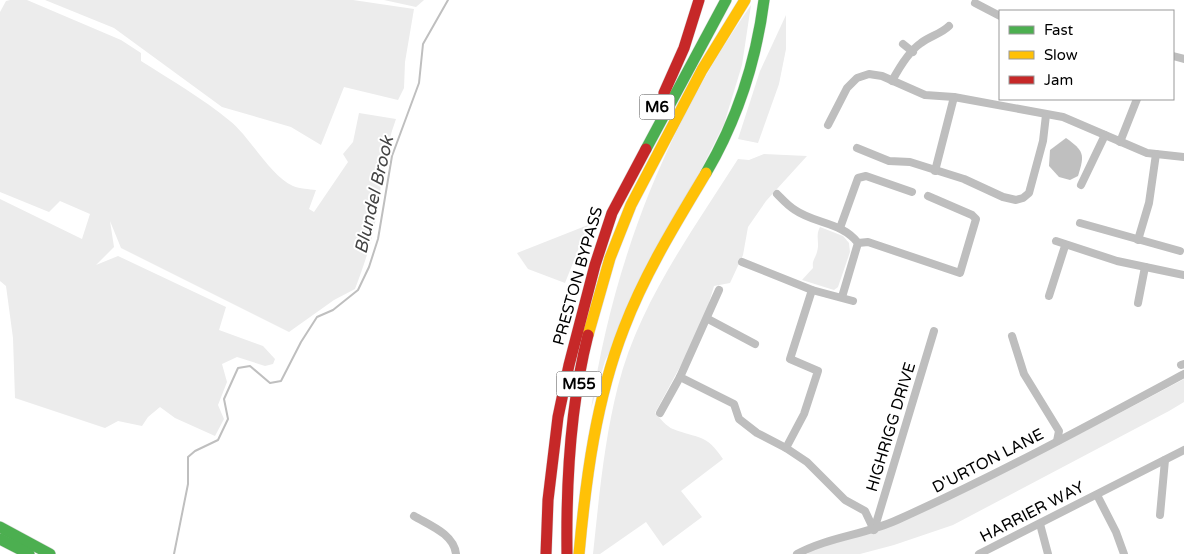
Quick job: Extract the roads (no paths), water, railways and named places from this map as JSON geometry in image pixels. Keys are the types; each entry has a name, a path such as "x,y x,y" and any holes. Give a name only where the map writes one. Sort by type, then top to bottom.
{"main road":[{"name":"M6","path":"612,213 644,134 684,48 699,0"},
{"name":"PRESTON BYPASS","path":"624,220 678,114 745,0"},
{"name":"M55","path":"578,554 595,423 617,347 654,264 722,144 749,77 764,0"},
{"name":"PRESTON BYPASS","path":"546,554 549,491 558,417 569,366 612,213 725,2"},
{"name":"M55","path":"578,554 575,517 583,413 598,326 624,220"},
{"name":"M55","path":"567,554 567,477 578,389 603,278 624,220"},
{"path":"0,527 50,554"},
{"path":"0,538 30,554"}],"street":[{"path":"975,4 999,16"},
{"path":"892,81 899,67 920,43 949,26"},
{"path":"903,44 913,52"},
{"path":"828,125 855,75 870,74 925,95 1008,103 1046,115 1078,122 1147,153 1184,157"},
{"path":"935,171 954,97"},
{"path":"1120,142 1137,100"},
{"path":"857,148 889,161 910,162 964,179 992,192 1016,200 1023,198 1029,193 1044,134 1046,115"},
{"path":"1081,185 1105,135"},
{"path":"1138,240 1149,203 1156,154"},
{"path":"840,228 858,178 866,176 912,192"},
{"path":"776,194 795,210 851,234 858,243"},
{"path":"858,243 868,242 960,273 976,220 972,214 928,196"},
{"path":"1080,223 1180,251"},
{"path":"1056,241 1065,246 1184,275"},
{"path":"842,297 858,243"},
{"path":"1048,296 1065,246"},
{"path":"742,262 812,290 853,301"},
{"path":"1138,303 1145,267"},
{"path":"660,413 708,319 719,290"},
{"path":"786,448 804,414 818,371 790,360 812,290"},
{"path":"708,319 755,344"},
{"name":"HIGHRIGG DRIVE","path":"874,530 934,330"},
{"path":"1012,336 1024,374 1059,431 1057,441"},
{"name":"D'URTON LANE","path":"797,554 826,541 874,530 940,500 1184,374"},
{"path":"680,377 734,404 739,419 757,433 786,448 812,467 845,500 865,511 874,530"},
{"name":"HARRIER WAY","path":"979,554 1184,450"},
{"path":"1160,515 1165,460"},
{"name":"HARRIER WAY","path":"1097,495 1116,532 1124,554"},
{"path":"414,516 450,539 455,546 456,554"},
{"path":"1040,524 1048,554"}],"waterway":[{"name":"Blundel Brook","path":"174,554 188,484 188,457 195,451 218,440 228,419 224,399 238,368 250,366 270,383 281,381 301,342 317,317 333,310 358,290 369,267 378,239 392,156 419,83 423,44 448,0"}]}
